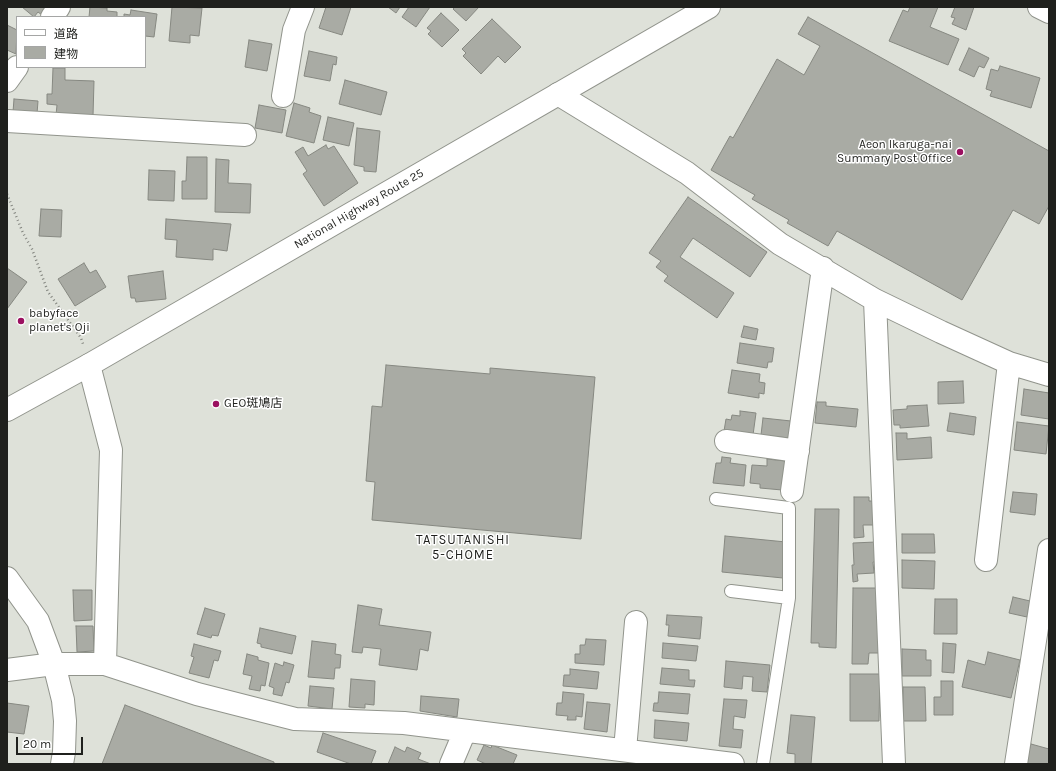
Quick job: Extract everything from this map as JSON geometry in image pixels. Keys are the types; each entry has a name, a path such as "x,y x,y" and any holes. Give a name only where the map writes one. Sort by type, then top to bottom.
{"main road":[{"path":"53,16 59,7"},
{"path":"283,96 294,30 303,7"},
{"name":"National Highway Route 25","path":"7,410 89,365 709,7"},
{"path":"1039,7 1049,12"},
{"path":"7,81 16,68"},
{"path":"558,94 687,173 780,244 875,300 1009,363 1049,375"},
{"path":"7,121 245,135"},
{"path":"792,491 823,268"},
{"path":"875,300 894,764"},
{"path":"986,560 1009,363"},
{"path":"89,365 111,450 105,664"},
{"path":"726,441 798,451"},
{"path":"1016,764 1049,550"},
{"path":"7,578 38,621 54,664 63,700 65,721 62,764"},
{"path":"626,750 636,622"},
{"path":"7,670 54,664 105,664 197,694 295,719 404,724 626,750 700,762 733,764"},
{"path":"451,764 465,731"}],"lane":[{"path":"716,499 789,508 790,598 763,764"},
{"path":"731,591 790,598"}],"path":[{"path":"7,194 23,233 32,249 48,292 81,338 89,365"}],"building":[{"path":"22,7 49,7 42,15 38,12 35,16"},
{"path":"90,7 107,8 107,11 117,12 117,16 89,16"},
{"path":"172,7 202,8 199,36 190,35 190,43 169,41"},
{"path":"326,7 351,7 342,35 319,28"},
{"path":"388,7 400,7 396,13"},
{"path":"409,7 430,7 416,27 402,17"},
{"path":"455,7 479,7 466,21 453,9"},
{"path":"910,7 938,7 930,27 959,39 948,65 889,41 903,10 908,12"},
{"path":"955,7 974,7 966,30 952,24 955,18 951,17"},
{"path":"131,10 157,14 154,37 146,36 146,16 124,16 124,14 130,15"},
{"path":"441,13 459,30 442,47 428,34 431,31 427,28"},
{"path":"808,17 1049,151 1049,206 1039,224 1013,210 962,300 837,231 828,246 787,223 789,220 752,199 755,195 711,170 730,136 733,138 777,59 804,75 820,46 798,34"},
{"path":"492,19 521,47 505,63 498,56 481,74 463,56 466,53 462,49"},
{"path":"7,25 16,30 16,54 7,50"},
{"path":"249,40 272,44 267,71 245,67"},
{"path":"969,48 989,58 984,68 979,66 974,77 959,70"},
{"path":"309,51 337,57 336,65 333,64 330,81 304,76"},
{"path":"1000,66 1040,78 1031,108 990,96 992,91 986,89 991,69 998,71"},
{"path":"53,68 65,68 65,80 94,81 93,116 56,115 57,105 47,104 47,94 52,94"},
{"path":"345,80 387,92 381,115 339,104"},
{"path":"14,99 38,101 37,114 13,112"},
{"path":"294,103 310,108 309,112 321,116 314,143 286,136"},
{"path":"259,105 286,110 282,133 255,128"},
{"path":"328,117 354,123 349,146 323,140"},
{"path":"357,128 380,131 376,172 364,171 364,167 354,165"},
{"path":"326,145 328,149 334,146 358,183 324,206 303,174 307,171 295,152 303,147 308,156"},
{"path":"187,157 207,157 207,199 182,199 182,181 186,181"},
{"path":"216,159 229,160 228,183 251,184 250,213 215,212"},
{"path":"149,170 175,171 174,201 148,200"},
{"path":"688,197 767,252 750,277 693,238 680,257 734,293 717,318 664,281 668,276 656,267 661,261 649,253"},
{"path":"41,209 62,210 61,237 39,236"},
{"path":"166,219 231,224 227,251 213,249 213,260 176,257 177,240 165,239"},
{"path":"84,263 90,273 96,270 106,287 75,306 58,279"},
{"path":"7,268 27,282 7,309"},
{"path":"163,271 166,299 136,302 135,298 131,298 128,276"},
{"path":"744,326 758,329 756,340 741,337"},
{"path":"740,343 774,348 772,362 768,362 767,368 737,363"},
{"path":"386,365 490,374 490,368 595,377 581,539 372,520 375,482 366,481 372,406 382,407"},
{"path":"732,370 760,374 759,382 765,383 764,394 759,393 759,398 728,393"},
{"path":"963,381 964,403 938,404 938,382"},
{"path":"1024,389 1049,393 1049,419 1021,415"},
{"path":"817,402 826,402 826,406 858,409 856,427 815,423"},
{"path":"927,405 929,426 900,428 900,425 894,425 893,410 907,409 907,406"},
{"path":"740,411 756,413 753,435 724,431 726,419 731,420 732,415 740,416"},
{"path":"950,413 976,417 974,435 947,431"},
{"path":"763,418 791,421 789,438 761,435"},
{"path":"1017,422 1049,426 1046,454 1014,450"},
{"path":"896,433 907,433 907,439 931,437 932,458 897,460"},
{"path":"722,457 731,458 730,463 746,465 744,486 713,483 716,463 721,463"},
{"path":"767,459 785,461 782,490 760,488 760,484 750,483 752,465 767,466"},
{"path":"1013,492 1037,494 1035,515 1010,512"},
{"path":"854,497 869,497 869,501 877,501 877,525 863,525 864,537 854,538"},
{"path":"815,509 839,509 836,648 819,647 819,643 811,643"},
{"path":"902,534 934,534 935,553 902,553"},
{"path":"725,536 786,542 783,578 722,572"},
{"path":"876,542 877,562 873,562 874,573 857,574 858,581 853,582 853,543"},
{"path":"902,560 935,561 934,589 902,588"},
{"path":"853,588 880,588 880,653 869,653 868,664 852,664"},
{"path":"73,590 92,590 92,620 74,621"},
{"path":"1013,597 1030,601 1027,617 1009,613"},
{"path":"935,599 957,599 957,634 934,634"},
{"path":"358,605 382,609 379,625 431,632 428,651 420,649 417,670 379,665 381,649 363,647 362,653 352,652"},
{"path":"205,608 225,614 218,636 212,635 211,638 197,634"},
{"path":"667,615 702,617 700,639 668,636 669,625 666,625"},
{"path":"76,626 93,626 94,651 77,652"},
{"path":"260,628 296,636 292,654 261,647 261,644 257,643"},
{"path":"586,639 606,640 604,665 575,663 575,654 580,654 580,645 585,645"},
{"path":"312,641 336,644 335,654 341,655 340,668 335,668 334,679 308,677"},
{"path":"663,643 698,646 696,661 662,658"},
{"path":"943,643 956,644 954,673 942,672"},
{"path":"194,644 221,651 218,661 214,660 209,678 189,673 194,657 191,656"},
{"path":"902,649 926,650 926,660 931,660 931,676 902,676"},
{"path":"988,652 1020,660 1011,698 962,687 968,660 985,665"},
{"path":"247,654 258,657 258,660 269,663 265,686 261,685 260,691 249,689 252,676 243,674"},
{"path":"726,661 770,665 767,692 752,691 753,677 743,676 742,689 724,687"},
{"path":"284,662 294,665 289,683 286,682 282,696 273,694 274,688 269,686 275,663 283,666"},
{"path":"662,668 689,670 689,680 695,680 694,687 660,684"},
{"path":"570,669 599,672 597,689 563,686 564,675 570,675"},
{"path":"850,674 880,674 879,721 850,721"},
{"path":"351,679 375,681 374,705 365,704 365,708 349,707"},
{"path":"941,681 953,681 953,715 934,715 934,697 941,697"},
{"path":"310,686 334,688 332,709 308,706"},
{"path":"903,687 925,687 926,721 903,721"},
{"path":"563,692 584,694 582,717 576,716 576,720 567,720 568,716 556,715 557,703 562,703"},
{"path":"659,692 690,694 688,714 653,711 654,703 658,703"},
{"path":"421,696 459,699 457,717 420,711"},
{"path":"724,699 747,700 745,718 734,716 733,729 743,730 741,748 719,746"},
{"path":"587,702 610,704 607,732 584,729"},
{"path":"7,703 29,706 24,734 7,732"},
{"path":"125,705 274,762 274,764 102,764"},
{"path":"791,715 815,717 811,764 795,764 795,754 787,753"},
{"path":"655,720 689,723 687,741 654,738"},
{"path":"323,733 376,751 371,764 351,764 317,752"},
{"path":"1031,744 1049,749 1049,764 1025,764"},
{"path":"484,745 491,748 492,745 517,755 513,764 486,764 477,760"},
{"path":"395,747 405,752 407,747 421,753 418,759 431,764 388,764"}],"place":[{"name":"Aeon Ikaruga-nai Summary Post Office","path":"960,152"},
{"name":"babyface planet's Oji","path":"21,321"},
{"name":"GEO斑鳩店","path":"216,404"}],"district":[{"name":"TATSUTANISHI 5-CHOME","path":"463,548"}]}
